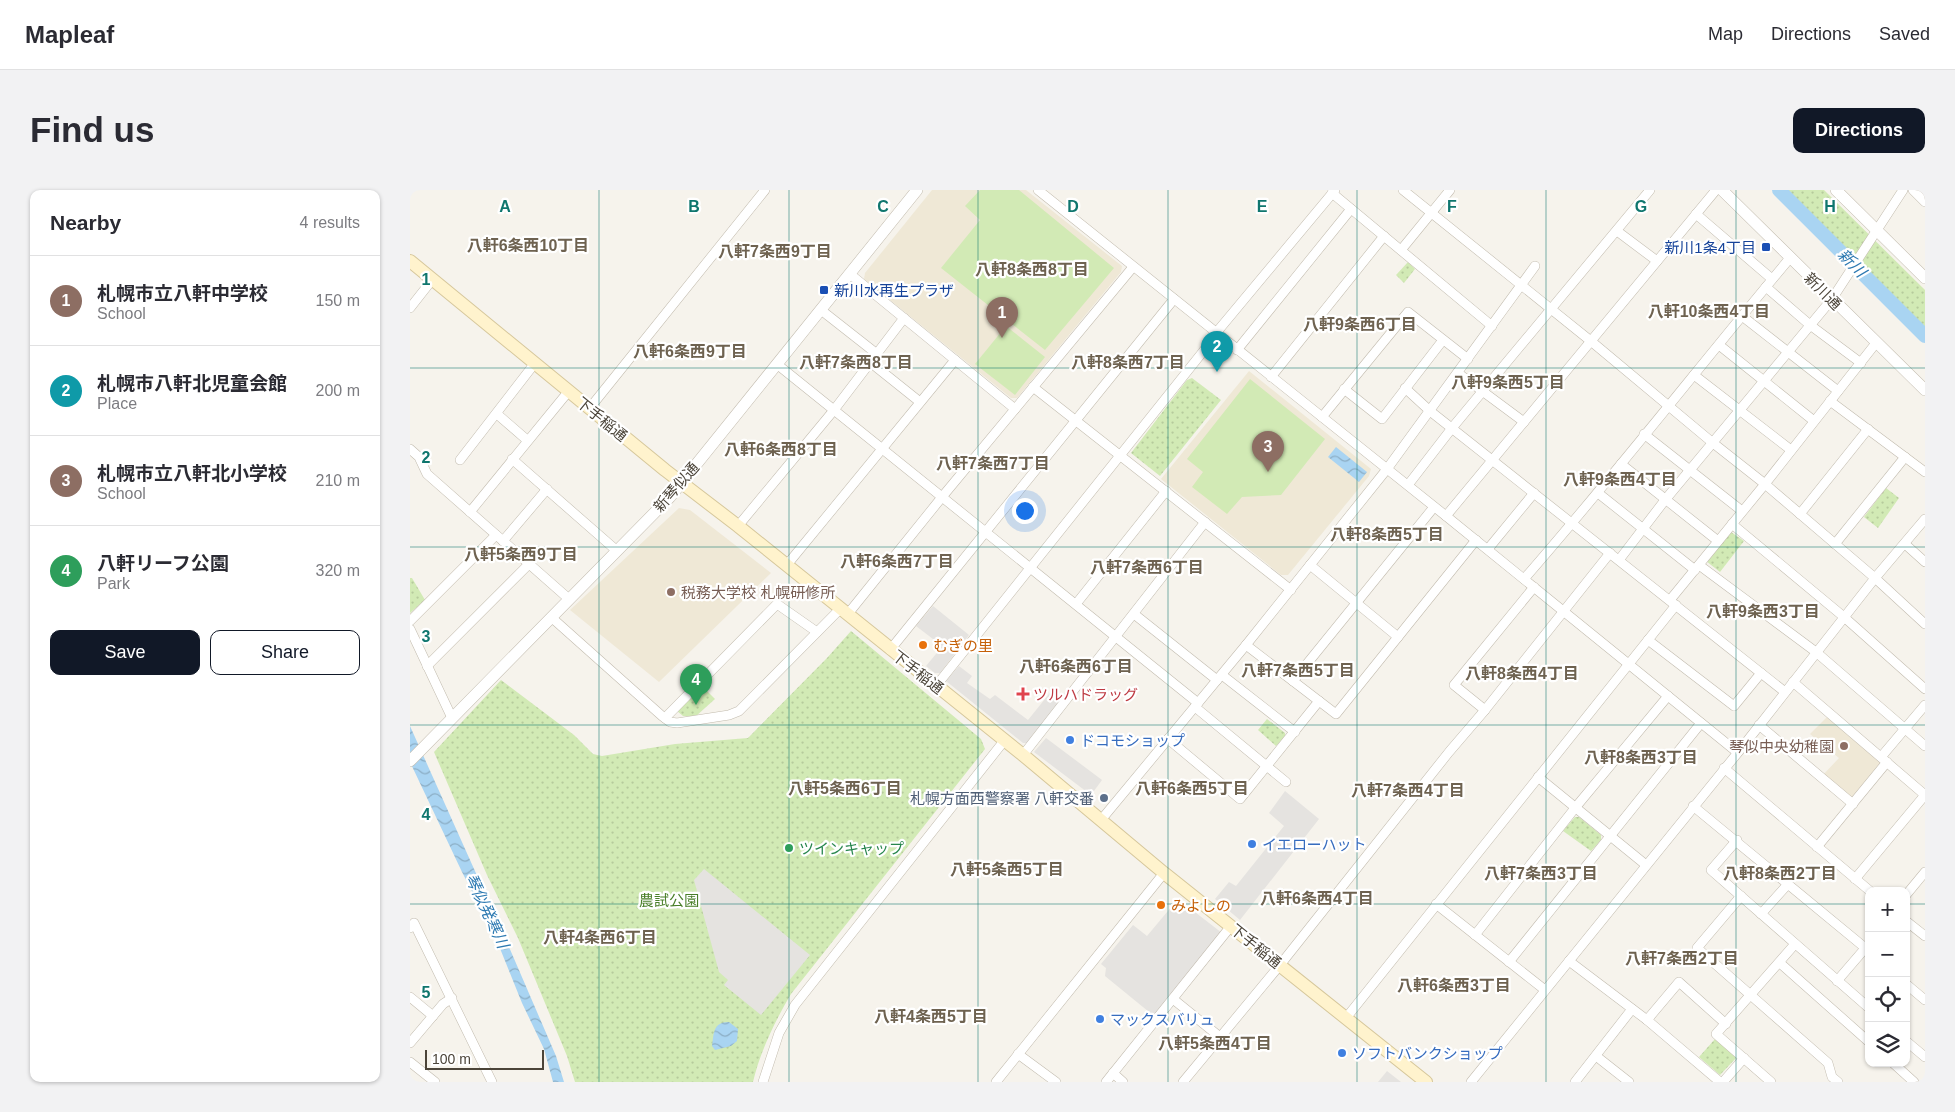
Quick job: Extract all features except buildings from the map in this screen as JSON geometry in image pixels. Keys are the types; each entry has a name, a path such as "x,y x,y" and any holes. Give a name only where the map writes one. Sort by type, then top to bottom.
{"main road":[{"name":"下手稲通","path":"410,261 568,392 1023,755 1164,873 1422,1081"}],"street":[{"path":"589,409 764,190"},
{"name":"新琴似通","path":"410,761 682,482 778,365 916,190"},
{"path":"1038,190 1488,549 1737,752"},
{"path":"1403,190 1765,484 1875,578 1925,624"},
{"path":"1401,250 1450,190"},
{"path":"1408,485 1452,428 1484,392 1650,190"},
{"path":"1446,516 1716,190"},
{"name":"新川通","path":"1722,190 1790,258 1835,295 1876,343 1925,390"},
{"path":"1836,190 1874,235 1925,278"},
{"path":"1618,560 1665,500 1835,295 1903,190"},
{"path":"1913,190 1925,202"},
{"path":"936,686 1333,192 1492,326"},
{"path":"1237,350 1351,209"},
{"path":"1696,214 1772,279"},
{"path":"1616,231 1657,261"},
{"path":"1271,377 1384,236"},
{"path":"1524,579 1573,524 1644,434 1790,258"},
{"path":"1101,820 1291,590 1387,469 1534,266"},
{"path":"551,618 670,722 677,724 729,715 739,711 817,632 844,612 1133,267"},
{"path":"850,274 1015,408"},
{"path":"410,308 432,280"},
{"path":"1766,287 1810,325 1861,363"},
{"path":"890,650 1174,299"},
{"path":"820,310 877,354"},
{"path":"1322,417 1408,312 1468,359"},
{"path":"1742,316 1838,391"},
{"path":"738,526 834,410 904,318"},
{"path":"1344,389 1382,419 1443,340"},
{"path":"1346,1018 1648,640 1697,567 1876,343"},
{"path":"1719,345 1814,421"},
{"path":"786,566 955,360"},
{"path":"870,362 920,402"},
{"path":"460,460 535,363"},
{"path":"778,365 1116,636 1286,782"},
{"path":"1458,373 1524,422"},
{"path":"1694,375 1792,450"},
{"path":"1033,387 1291,590"},
{"path":"1406,388 1430,411 1785,692"},
{"path":"470,512 568,392"},
{"path":"1830,401 1925,472"},
{"path":"496,414 527,440"},
{"path":"1800,514 1868,429"},
{"path":"1644,434 1742,511"},
{"path":"410,449 419,457 427,474 569,599"},
{"path":"1835,544 1905,457"},
{"path":"512,459 616,550"},
{"path":"1621,464 1718,541"},
{"path":"503,541 547,489"},
{"path":"1076,604 1166,491"},
{"path":"1598,493 1642,530 1816,652 1925,746"},
{"path":"1488,549 1534,494"},
{"path":"1293,681 1434,506"},
{"path":"1472,1082 1925,518"},
{"path":"1023,755 1205,522"},
{"path":"1732,524 1844,617 1925,689"},
{"path":"410,621 496,534"},
{"path":"1246,645 1336,714 1476,540"},
{"path":"1905,544 1925,562"},
{"path":"1183,1082 1280,965 1610,553"},
{"path":"427,666 529,564"},
{"path":"1310,565 1398,637"},
{"path":"1485,710 1454,685 1534,587"},
{"path":"664,718 777,604 817,632"},
{"path":"1134,614 1295,732"},
{"path":"410,629 452,718"},
{"path":"1648,640 1734,706 1761,673"},
{"path":"1793,682 1925,795 1855,878"},
{"path":"1475,935 1575,808 1668,696"},
{"path":"1168,740 1240,799 1319,701"},
{"path":"1817,847 1853,804 1925,705"},
{"path":"1509,962 1701,723"},
{"path":"1759,725 1853,804"},
{"path":"763,1082 779,1033 795,1005 1004,740"},
{"path":"1724,768 1865,887"},
{"path":"1538,778 1646,865"},
{"path":"1693,806 1865,946"},
{"path":"1737,840 1712,870 1865,1005"},
{"path":"1910,890 1925,872"},
{"path":"996,1082 1164,873"},
{"path":"1761,914 1788,884"},
{"path":"1741,896 1696,948 1828,1063 1832,1077 1838,1082"},
{"path":"1436,904 1546,990"},
{"path":"410,928 414,923 492,1082"},
{"path":"1910,924 1925,936"},
{"path":"1106,1082 1231,926"},
{"path":"1771,1082 1716,1034 1796,944"},
{"path":"1837,981 1865,951"},
{"path":"1569,961 1647,1020 1722,1082 1744,1058"},
{"path":"1780,963 1865,1038"},
{"path":"1647,1020 1678,982 1726,1024"},
{"path":"1910,987 1925,1000"},
{"path":"410,998 433,1016"},
{"path":"410,1043 443,1004 452,998"},
{"path":"1173,999 1220,1037"},
{"path":"1575,1082 1632,1009"},
{"path":"1910,1044 1925,1057"},
{"path":"1018,1054 1056,1082"},
{"path":"1596,1056 1629,1082"},
{"path":"410,1062 432,1081"},
{"path":"1897,1067 1914,1082"},
{"path":"1113,1073 1124,1082"}],"shaded area":[{"path":"932,190 1026,190 1122,266 1121,272 1017,398 1011,398 864,279 865,273"},
{"path":"1249,371 1371,469 1369,476 1288,575 1281,575 1161,479"},
{"name":"税務大学校 札幌研修所","path":"679,508 690,510 771,573 659,682 570,610"},
{"path":"933,606 969,635 940,673 935,673 926,666 941,648 916,626"},
{"path":"959,666 972,676 967,683 990,699 995,695 1028,720 1053,689 1063,697 1027,743 1023,743 946,681"},
{"name":"琴似中央幼稚園","path":"1828,716 1883,763 1853,799 1823,775 1839,758 1810,734"},
{"path":"1046,738 1102,780 1091,795 1034,752"},
{"path":"1285,791 1319,819 1240,920 1215,899 1229,882 1236,886 1284,826 1269,813"},
{"path":"704,869 810,955 761,1015 724,985 728,980 719,972 694,880"},
{"path":"1178,899 1222,933 1154,1016 1105,976 1106,968 1101,964 1133,925 1147,936"},
{"path":"1387,1071 1401,1082 1378,1082"}],"green space":[{"path":"980,190 1019,190 1114,268 1045,350 941,268 980,220 965,206"},
{"path":"1785,190 1824,190 1925,290 1925,330"},
{"path":"1408,262 1415,269 1404,283 1396,275"},
{"path":"1006,326 1045,357 1015,395 975,364"},
{"path":"1192,378 1221,400 1160,476 1131,453 1187,380"},
{"path":"1250,379 1325,439 1281,495 1242,497 1227,514 1192,487 1203,472 1187,459"},
{"path":"1886,488 1899,498 1878,528 1864,517"},
{"path":"1731,532 1744,541 1720,572 1706,561"},
{"path":"410,578 412,578 425,600 410,613"},
{"name":"農試公園","path":"851,631 981,739 985,749 791,994 769,1037 753,1082 575,1082 567,1056 518,938 487,875 434,752 501,680 574,735 593,754 602,756 675,744 748,738"},
{"path":"703,687 715,699 695,717 683,716 677,711"},
{"path":"1267,719 1285,733 1285,736 1276,746 1258,730"},
{"path":"1575,817 1579,817 1601,835 1601,840 1591,851 1563,831"},
{"path":"1715,1039 1737,1057 1720,1075 1699,1057"}],"water":[{"path":"1336,447 1367,472 1359,482 1328,457"},
{"name":"琴似発寒川","path":"410,726 509,947 556,1056 564,1082 553,1082 544,1049 522,1003 495,936 462,872 410,762"},
{"path":"729,1022 738,1029 737,1041 731,1046 715,1050 712,1046 715,1030 719,1024"}],"waterway":[{"name":"新川","path":"1779,190 1925,336"}],"place":[{"name":"新川1条4丁目","path":"1766,247"},
{"name":"新川水再生プラザ","path":"824,290"},
{"name":"札幌市立八軒中学校","path":"1002,338"},
{"name":"札幌市八軒北児童会館","path":"1217,372"},
{"name":"札幌市立八軒北小学校","path":"1268,472"},
{"name":"税務大学校 札幌研修所","path":"671,592"},
{"name":"むぎの里","path":"923,645"},
{"name":"ツルハドラッグ","path":"1023,694"},
{"name":"八軒リーフ公園","path":"696,705"},
{"name":"ドコモショップ","path":"1070,740"},
{"name":"琴似中央幼稚園","path":"1844,746"},
{"name":"札幌方面西警察署 八軒交番","path":"1104,798"},
{"name":"イエローハット","path":"1252,844"},
{"name":"ツインキャップ","path":"789,848"},
{"name":"みよしの","path":"1161,905"},
{"name":"マックスバリュ","path":"1100,1019"},
{"name":"ソフトバンクショップ","path":"1342,1053"}],"district":[{"name":"八軒6条西10丁目","path":"528,245"},
{"name":"八軒7条西9丁目","path":"775,251"},
{"name":"八軒8条西8丁目","path":"1032,269"},
{"name":"八軒10条西4丁目","path":"1709,311"},
{"name":"八軒9条西6丁目","path":"1360,324"},
{"name":"八軒6条西9丁目","path":"690,351"},
{"name":"八軒7条西8丁目","path":"856,362"},
{"name":"八軒8条西7丁目","path":"1128,362"},
{"name":"八軒9条西5丁目","path":"1508,382"},
{"name":"八軒6条西8丁目","path":"781,449"},
{"name":"八軒7条西7丁目","path":"993,463"},
{"name":"八軒9条西4丁目","path":"1620,479"},
{"name":"八軒8条西5丁目","path":"1387,534"},
{"name":"八軒5条西9丁目","path":"521,554"},
{"name":"八軒6条西7丁目","path":"897,561"},
{"name":"八軒7条西6丁目","path":"1147,567"},
{"name":"八軒9条西3丁目","path":"1763,611"},
{"name":"八軒6条西6丁目","path":"1076,666"},
{"name":"八軒7条西5丁目","path":"1298,670"},
{"name":"八軒8条西4丁目","path":"1522,673"},
{"name":"八軒8条西3丁目","path":"1641,757"},
{"name":"八軒5条西6丁目","path":"845,788"},
{"name":"八軒6条西5丁目","path":"1192,788"},
{"name":"八軒7条西4丁目","path":"1408,790"},
{"name":"八軒5条西5丁目","path":"1007,869"},
{"name":"八軒7条西3丁目","path":"1541,873"},
{"name":"八軒8条西2丁目","path":"1780,873"},
{"name":"八軒6条西4丁目","path":"1317,898"},
{"name":"八軒4条西6丁目","path":"600,937"},
{"name":"八軒7条西2丁目","path":"1682,958"},
{"name":"八軒6条西3丁目","path":"1454,985"},
{"name":"八軒4条西5丁目","path":"931,1016"},
{"name":"八軒5条西4丁目","path":"1215,1043"}]}
